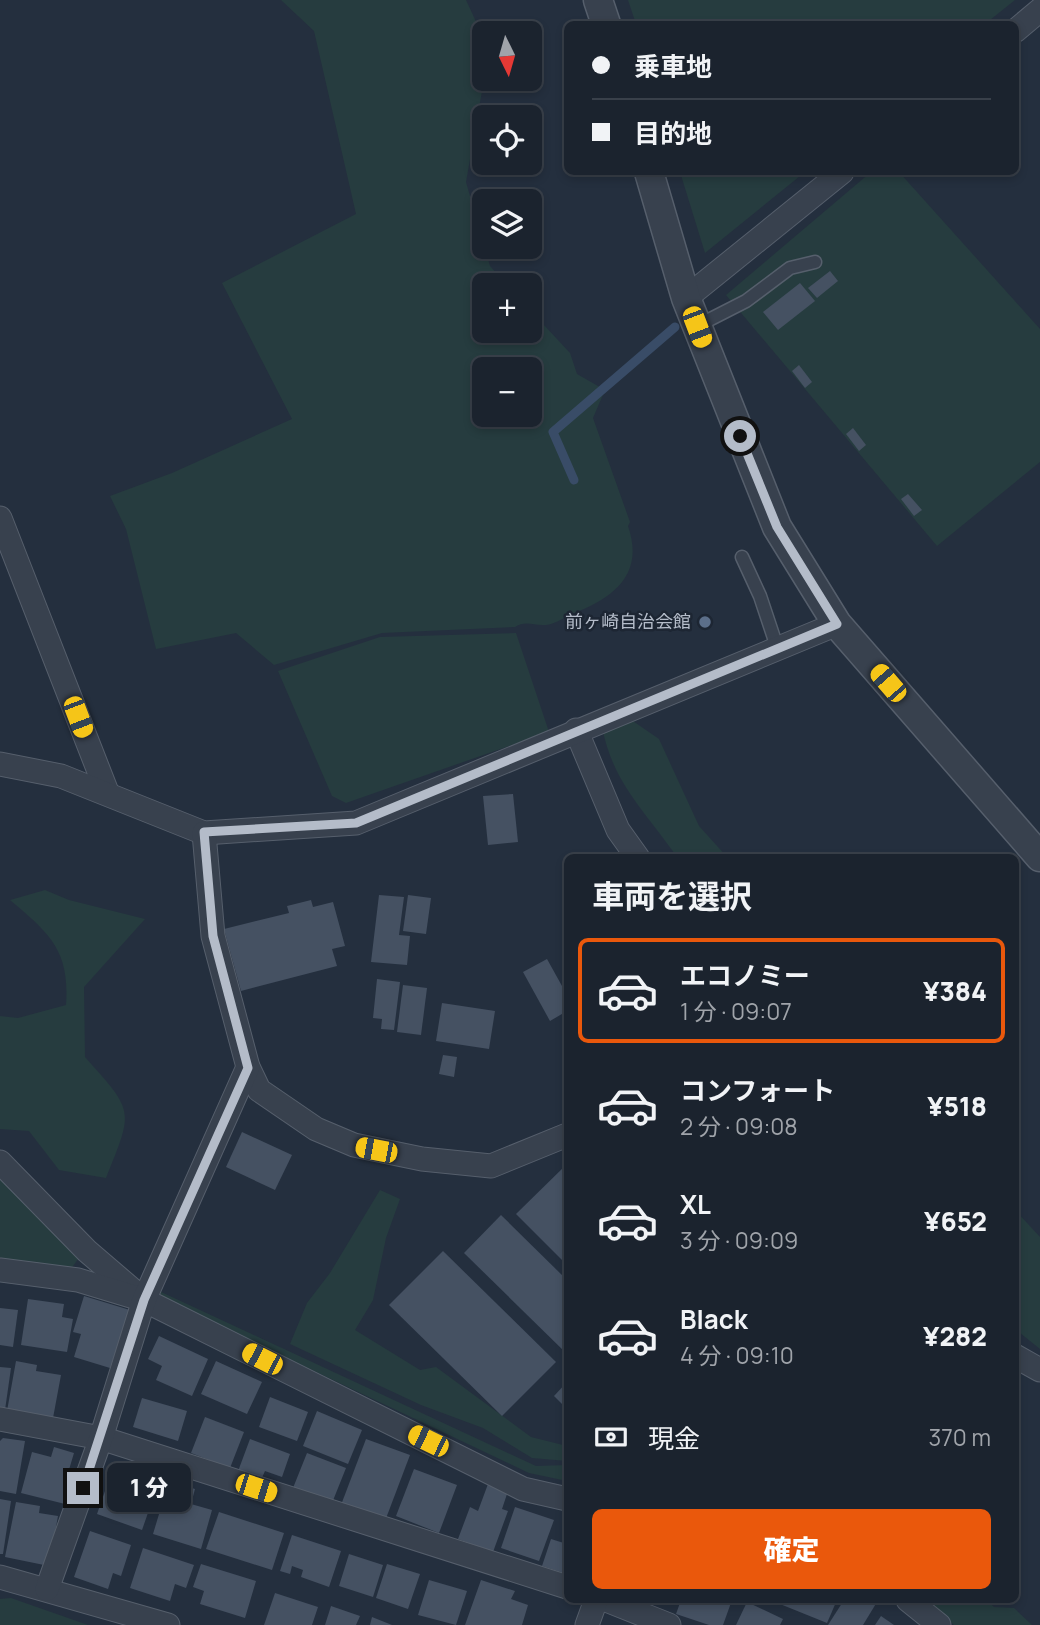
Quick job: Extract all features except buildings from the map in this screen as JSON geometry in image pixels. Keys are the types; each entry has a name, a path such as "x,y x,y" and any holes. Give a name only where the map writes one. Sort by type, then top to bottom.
{"street":[{"path":"598,0 605,21"},
{"path":"1019,28 1040,10"},
{"path":"650,175 686,298 777,527 837,624 1040,857"},
{"path":"686,298 838,175"},
{"path":"0,518 107,792"},
{"path":"0,764 61,776 204,832 356,823 837,624"},
{"path":"576,730 618,830 635,854"},
{"path":"204,832 213,936 248,1068 259,1090 316,1129 354,1145 422,1159 491,1166 564,1136"},
{"path":"47,1589 101,1438 144,1300 248,1068"},
{"path":"0,1162 88,1251 144,1300"},
{"path":"0,1270 78,1280 144,1300 523,1489 564,1498"},
{"path":"1019,1358 1040,1370"},
{"path":"0,1419 101,1438 564,1586"},
{"path":"0,1577 168,1625"},
{"path":"587,1625 595,1603"},
{"path":"614,1603 669,1625"},
{"path":"912,1603 939,1625"}],"lane":[{"path":"697,327 746,301 790,268 815,262"},
{"path":"742,557 760,596 778,650"}],"green space":[{"path":"281,0 466,0 476,21 472,21 472,91 482,91 480,105 472,105 472,148 466,182 472,203 472,259 488,259 496,273 472,273 472,343 542,343 542,323 570,353 577,374 605,390 593,418 630,522 628,526 632,558 629,571 612,592 600,600 546,625 523,624 515,627 382,633 274,665 236,633 156,649 126,529 110,496 172,473 292,419 222,283 356,214 314,31"},
{"path":"628,0 1015,0 989,21 635,21"},
{"path":"681,175 801,175 705,253"},
{"path":"867,175 902,175 1040,329 1040,462 937,546 726,295"},
{"path":"516,633 549,732 346,803 332,796 278,671 380,637"},
{"path":"627,717 659,739 699,826 724,854 675,854 622,781 607,747 602,727"},
{"path":"45,890 69,900 145,919 84,987 85,1057 113,1089 124,1112 125,1124 106,1178 59,1170 29,1131 0,1129 0,1016 18,1018 66,1005 64,970 54,944 36,923 10,900"},
{"path":"0,1177 78,1259 71,1269 0,1265"},
{"path":"380,1190 400,1199 386,1238 373,1300 355,1330 420,1370 436,1367 531,1437 564,1445 564,1461 532,1458 483,1428 421,1405 290,1344 307,1303 330,1273"},
{"path":"1019,1214 1040,1237 1040,1349 1019,1332"},
{"path":"159,1291 536,1466 564,1465 564,1480 529,1473 160,1298"},
{"path":"11,1598 88,1625 0,1625 0,1599"},
{"path":"928,1603 990,1603 994,1607 1014,1608 1032,1625 954,1625"}],"waterway":[{"path":"574,480 553,432 675,327"}],"place":[{"name":"前ヶ崎自治会館","path":"705,622"}],"route":[{"path":"83,1488 144,1300 248,1068 213,936 204,832 356,823 837,624 777,527 740,436"}]}
